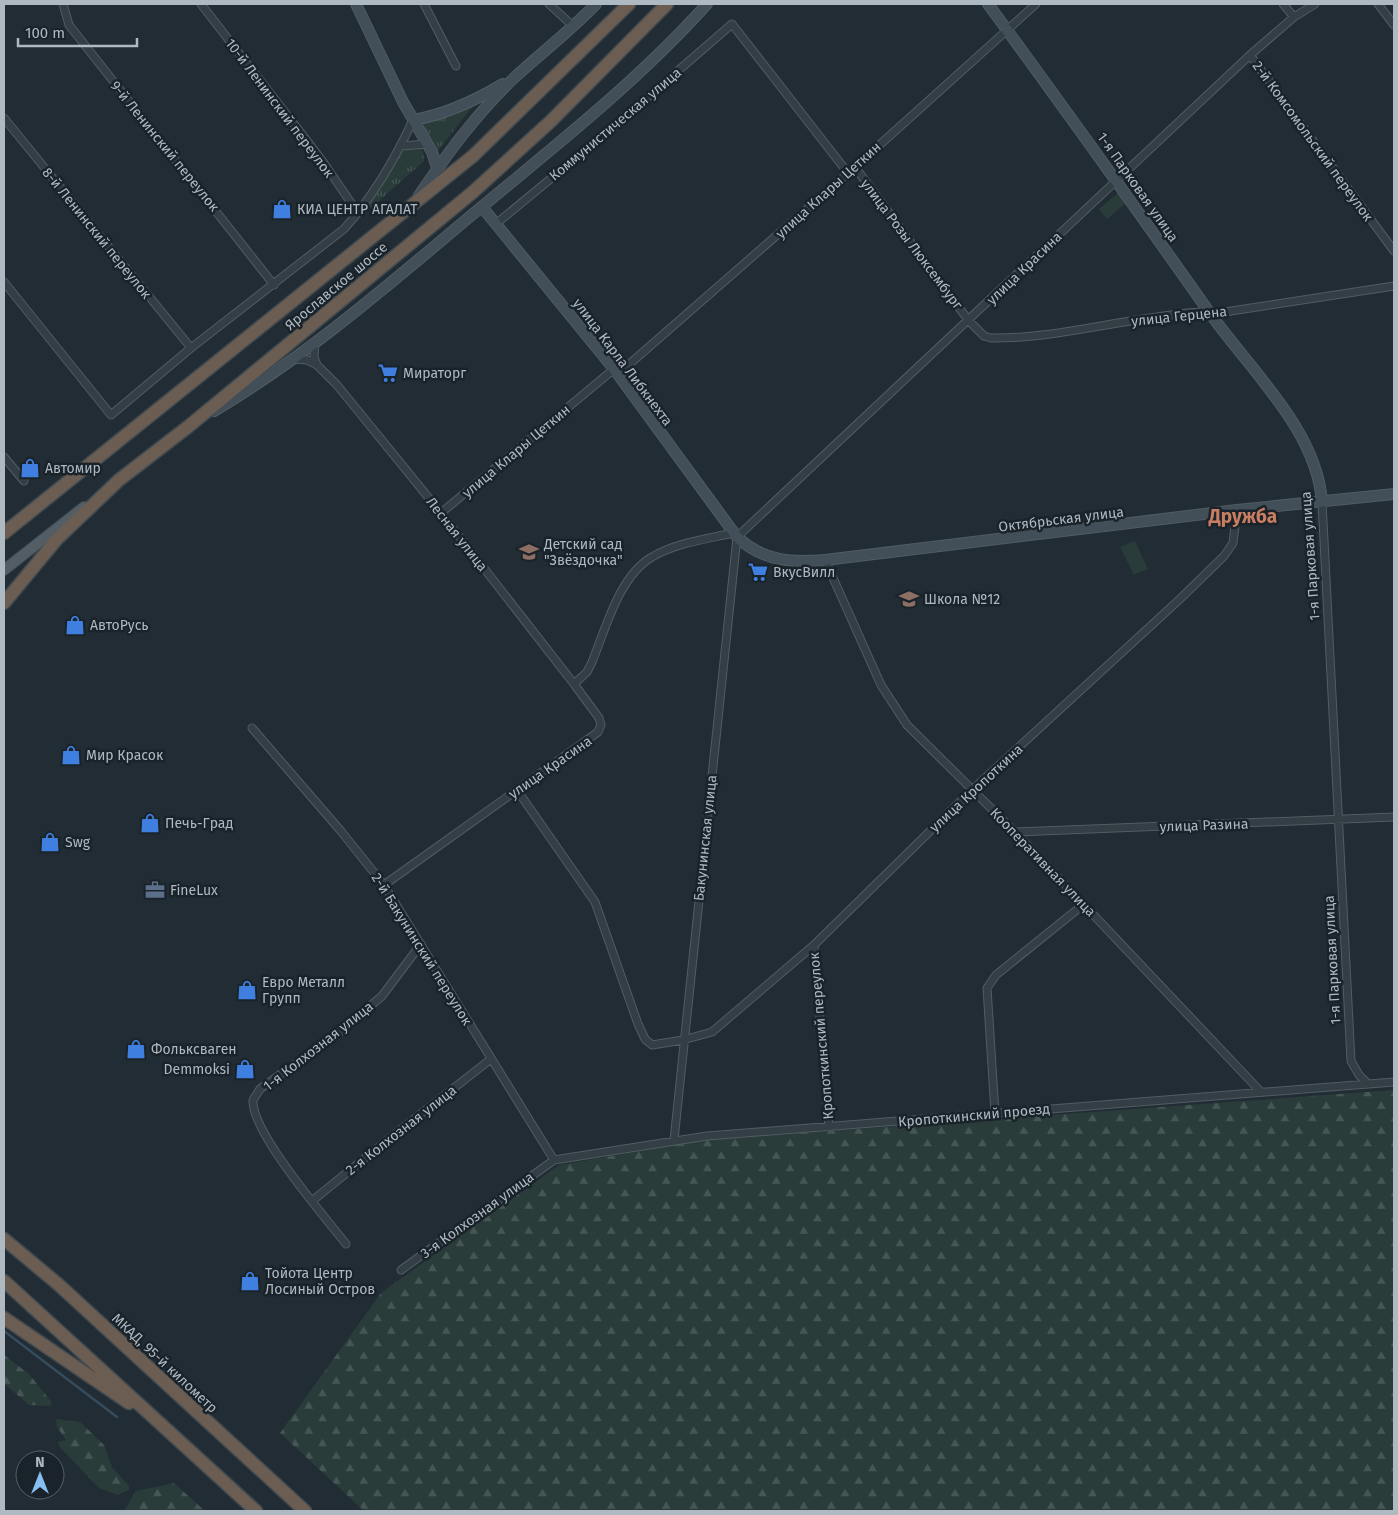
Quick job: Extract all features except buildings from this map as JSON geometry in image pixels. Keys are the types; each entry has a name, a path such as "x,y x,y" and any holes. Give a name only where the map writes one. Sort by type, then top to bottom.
{"highway":[{"name":"Ярославское шоссе","path":"4,533 411,208 473,156 629,4"},
{"name":"Ярославское шоссе","path":"118,480 189,426 473,192 552,120 667,4"},
{"path":"4,524 82,469"},
{"path":"4,604 57,539 118,480"},
{"path":"4,1231 59,1285"},
{"name":"МКАД, 95-й километр","path":"4,1238 59,1285 305,1511"},
{"path":"4,1281 256,1511"},
{"path":"4,1318 60,1358 158,1422"}],"main road":[{"name":"Ярославское шоссе","path":"4,570 118,480"}],"street":[{"name":"9-й Ленинский переулок","path":"63,4 69,25 274,285"},
{"name":"10-й Ленинский переулок","path":"201,4 315,152 358,214"},
{"path":"356,4 413,120 436,160 437,168"},
{"path":"424,4 456,66"},
{"path":"549,4 574,27"},
{"path":"411,208 457,139 514,78 574,27 596,4"},
{"path":"189,426 252,388 374,297 633,79 706,4"},
{"name":"1-я Парковая улица","path":"988,4 1117,180 1208,312 1293,422 1305,442 1317,472 1322,502 1351,1061 1358,1075 1368,1084"},
{"name":"улица Клары Цеткин","path":"441,513 616,372 848,173 1036,4"},
{"path":"1283,4 1294,18"},
{"name":"улица Красина","path":"384,885 593,737 600,729 599,718 574,684 587,672 624,584 635,570 651,557 670,550 735,535 969,321 1250,55 1294,18 1315,4"},
{"path":"1378,4 1394,25"},
{"name":"улица Розы Люксембург","path":"732,24 848,173"},
{"name":"Коммунистическая улица","path":"497,223 605,134 732,24"},
{"name":"2-й Комсомольский переулок","path":"1250,55 1394,251"},
{"path":"413,120 435,115 481,96 514,78"},
{"name":"8-й Ленинский переулок","path":"4,118 191,348"},
{"path":"4,282 107,407 111,415 191,348 344,229 358,214 402,146 413,120"},
{"path":"402,146 427,144"},
{"name":"улица Розы Люксембург","path":"854,167 969,321"},
{"name":"улица Карла Либкнехта","path":"482,207 497,223 616,372 735,535"},
{"name":"улица Герцена","path":"969,321 984,336 1000,338 1208,312 1218,313 1394,286"},
{"path":"315,341 314,357 317,365"},
{"path":"291,360 307,360 317,365"},
{"name":"Лесная улица","path":"317,365 337,385 441,513 574,684"},
{"path":"4,457 24,481"},
{"name":"Октябрьская улица","path":"735,535 749,548 772,558 804,562 1237,510 1394,494"},
{"name":"улица Кропоткина","path":"517,790 595,902 627,995 646,1039 652,1045 683,1040 712,1032 814,945 972,790 1180,600 1224,556 1233,543 1237,510"},
{"name":"Бакунинская улица","path":"674,1140 735,535"},
{"name":"Кооперативная улица","path":"825,560 881,685 907,725 1084,904 1261,1092"},
{"name":"2-й Бакунинский переулок","path":"252,728 340,830 384,885 554,1160"},
{"name":"улица Разина","path":"1014,832 1394,818"},
{"path":"995,1113 987,988 996,975 1084,904"},
{"name":"1-я Колхозная улица","path":"312,1201 266,1138 255,1117 253,1100 260,1090 341,1031 382,996 421,944"},
{"name":"Кропоткинский переулок","path":"814,945 829,1126"},
{"name":"2-я Колхозная улица","path":"312,1201 491,1059"},
{"name":"Кропоткинский проезд","path":"554,1160 674,1140 829,1126 1394,1082"},
{"name":"3-я Колхозная улица","path":"400,1270 554,1160"},
{"path":"312,1201 346,1244"}],"green space":[{"path":"477,101 436,153 422,130 426,121"},
{"path":"417,146 423,151 424,161 361,217 404,149"},
{"path":"1119,192 1127,202 1107,219 1099,209"},
{"path":"1135,541 1148,569 1134,575 1120,547"},
{"path":"1394,1090 1394,1511 364,1511 280,1433 381,1293 559,1165 707,1140"},
{"path":"4,1355 29,1374 52,1403 50,1406 29,1405 6,1385 4,1386"},
{"path":"56,1419 80,1422 104,1445 112,1467 129,1486 129,1490 118,1495 99,1488 65,1452 65,1450 59,1446 58,1442 66,1440 57,1427"},
{"path":"174,1483 205,1511 124,1511 136,1491"}],"waterway":[{"path":"4,1331 117,1417"}],"place":[{"name":"КИА ЦЕНТР АГАЛАТ","path":"282,209"},
{"name":"Мираторг","path":"388,373"},
{"name":"Автомир","path":"30,468"},
{"name":"Детский сад \"Звёздочка\"","path":"529,552"},
{"name":"ВкусВилл","path":"758,572"},
{"name":"Школа №12","path":"909,599"},
{"name":"АвтоРусь","path":"75,625"},
{"name":"Мир Красок","path":"71,755"},
{"name":"Печь-Град","path":"150,823"},
{"name":"Swg","path":"50,842"},
{"name":"FineLux","path":"155,890"},
{"name":"Евро Металл Групп","path":"247,990"},
{"name":"Фольксваген","path":"136,1049"},
{"name":"Demmoksi","path":"245,1069"},
{"name":"Тойота Центр Лосиный Остров","path":"250,1281"}],"district":[{"name":"Дружба","path":"1243,516"}]}
